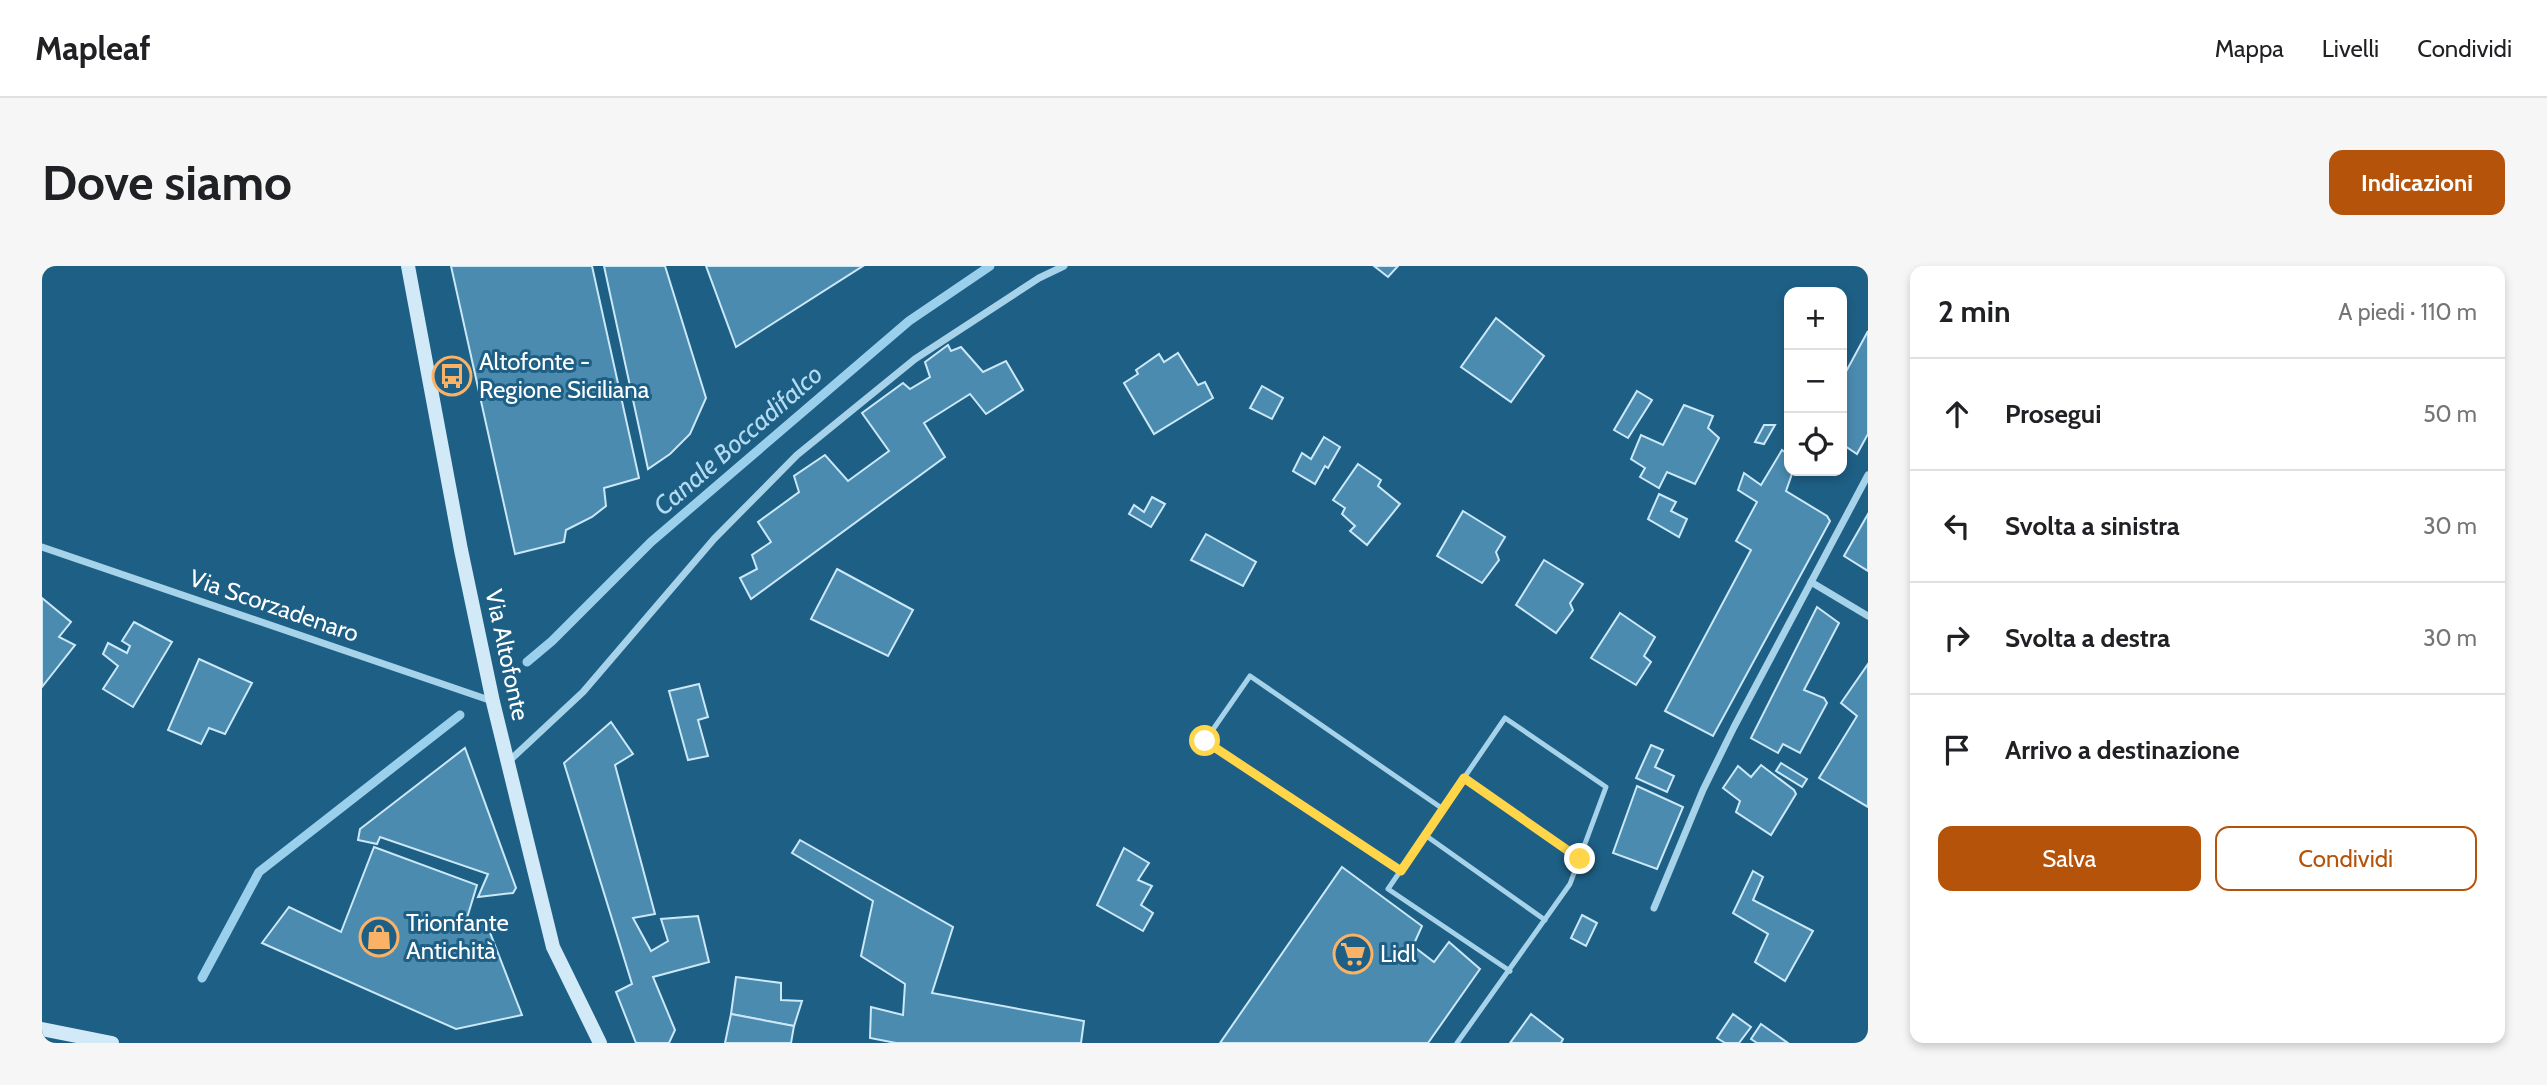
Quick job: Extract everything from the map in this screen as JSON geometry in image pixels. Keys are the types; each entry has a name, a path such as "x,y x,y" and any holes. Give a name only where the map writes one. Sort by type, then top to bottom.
{"street":[{"name":"Via Altofonte","path":"408,266 461,550 493,702 553,947 600,1043"},
{"path":"508,762 583,692 714,539 797,455 915,359 1039,278 1064,266"},
{"path":"1654,908 1703,790 1868,475"},
{"name":"Via Scorzadenaro","path":"42,547 493,702"},
{"path":"1811,582 1868,616"},
{"path":"42,1029 112,1043"}],"lane":[{"path":"1401,871 1205,741 1250,676 1443,809"},
{"path":"1457,1043 1510,971 1570,884 1606,787 1505,718 1388,890 1510,971"},
{"path":"1464,778 1580,859"},
{"path":"1425,835 1545,920"}],"building":[{"path":"451,266 592,266 639,478 604,488 606,506 592,517 566,530 564,542 515,554"},
{"path":"604,266 665,266 706,398 690,434 670,454 648,469"},
{"path":"706,266 863,266 736,347"},
{"path":"1374,266 1398,266 1388,277"},
{"path":"1496,318 1544,356 1511,402 1461,367"},
{"path":"1868,331 1868,434 1857,454 1847,447 1847,370"},
{"path":"948,345 951,351 961,347 983,372 1006,361 1023,390 986,414 970,394 924,423 945,457 751,599 740,578 757,569 752,555 771,542 758,522 799,492 794,476 825,455 848,481 889,451 862,413 903,383 910,389 930,377 925,362"},
{"path":"1178,353 1198,385 1205,382 1213,398 1154,434 1124,383 1138,374 1136,370 1159,354 1164,362"},
{"path":"1262,386 1283,398 1272,419 1250,408"},
{"path":"1637,391 1652,400 1628,438 1614,430"},
{"path":"1684,405 1713,416 1708,428 1719,438 1695,484 1667,472 1659,488 1640,477 1645,468 1631,459 1641,435 1663,445"},
{"path":"1764,425 1775,425 1764,444 1755,442"},
{"path":"1324,437 1340,447 1315,484 1293,471 1302,453 1311,459"},
{"path":"1782,450 1784,476 1791,476 1786,491 1827,516 1830,521 1713,736 1665,711 1751,550 1736,541 1757,502 1738,490 1744,473 1761,485"},
{"path":"1358,464 1381,480 1378,486 1400,504 1367,545 1350,531 1355,526 1342,514 1345,508 1333,500"},
{"path":"1659,494 1676,502 1671,511 1687,519 1679,537 1648,519"},
{"path":"1152,497 1165,504 1151,527 1129,514 1134,505 1144,512"},
{"path":"1463,511 1505,537 1496,552 1499,560 1482,583 1437,556"},
{"path":"1868,514 1868,571 1844,556"},
{"path":"1206,534 1256,562 1243,586 1191,560"},
{"path":"1544,560 1583,584 1570,603 1573,610 1556,633 1516,605"},
{"path":"837,569 913,610 888,656 811,619"},
{"path":"42,598 71,622 59,637 75,645 42,687"},
{"path":"1817,607 1839,623 1804,690 1824,698 1827,703 1800,753 1783,744 1778,753 1751,738"},
{"path":"1620,613 1655,637 1644,656 1651,662 1636,685 1591,658"},
{"path":"134,622 172,642 133,707 103,689 118,666 103,654 108,643 127,653 130,646 122,641"},
{"path":"199,659 252,683 225,734 209,728 201,744 168,730"},
{"path":"1868,664 1868,807 1819,778 1857,716 1841,703"},
{"path":"699,684 708,717 698,720 708,756 688,760 669,691"},
{"path":"611,722 633,754 615,765 655,914 633,918 651,951 668,941 661,919 698,916 709,962 653,977 675,1030 669,1043 636,1043 616,992 632,984 564,763"},
{"path":"1651,745 1663,750 1655,767 1674,776 1667,792 1636,778"},
{"path":"465,748 516,888 513,893 478,897 488,874 380,837 377,844 358,840 360,829"},
{"path":"1781,763 1807,779 1802,787 1776,771"},
{"path":"1761,765 1796,794 1771,835 1736,812 1740,801 1723,788 1738,766 1751,777"},
{"path":"1637,786 1683,807 1657,869 1613,853"},
{"path":"800,840 953,927 932,993 1084,1021 1081,1043 896,1043 870,1038 871,1007 903,1015 905,984 861,956 873,901 792,853"},
{"name":"Trionfante Antichità","path":"374,847 477,885 467,918 489,930 522,1015 456,1029 262,943 289,907 341,932"},
{"path":"1124,848 1149,863 1138,880 1152,886 1141,905 1153,913 1143,931 1097,905"},
{"name":"Lidl","path":"1342,867 1422,926 1413,946 1434,962 1449,942 1480,969 1428,1043 1220,1043"},
{"path":"1753,871 1763,877 1753,900 1813,931 1785,981 1755,962 1768,934 1733,913"},
{"path":"1582,915 1597,923 1586,946 1571,938"},
{"path":"736,977 781,983 781,1000 802,1001 794,1026 731,1014"},
{"path":"731,1014 794,1026 791,1043 725,1043"},
{"path":"1531,1014 1563,1039 1561,1043 1510,1043"},
{"path":"1733,1014 1751,1027 1739,1043 1725,1043 1717,1038"},
{"path":"1761,1024 1788,1043 1757,1043 1751,1039"}],"waterway":[{"name":"Canale Boccadifalco","path":"527,662 552,641 651,542 909,321 990,266"},
{"name":"Canale Boccadifalco","path":"202,978 259,872 460,715"}],"place":[{"name":"Altofonte - Regione Siciliana","path":"452,376"},
{"name":"Trionfante Antichità","path":"379,937"},
{"name":"Lidl","path":"1353,954"}],"route":[{"path":"1205,741 1401,871 1464,778 1580,859"}]}
